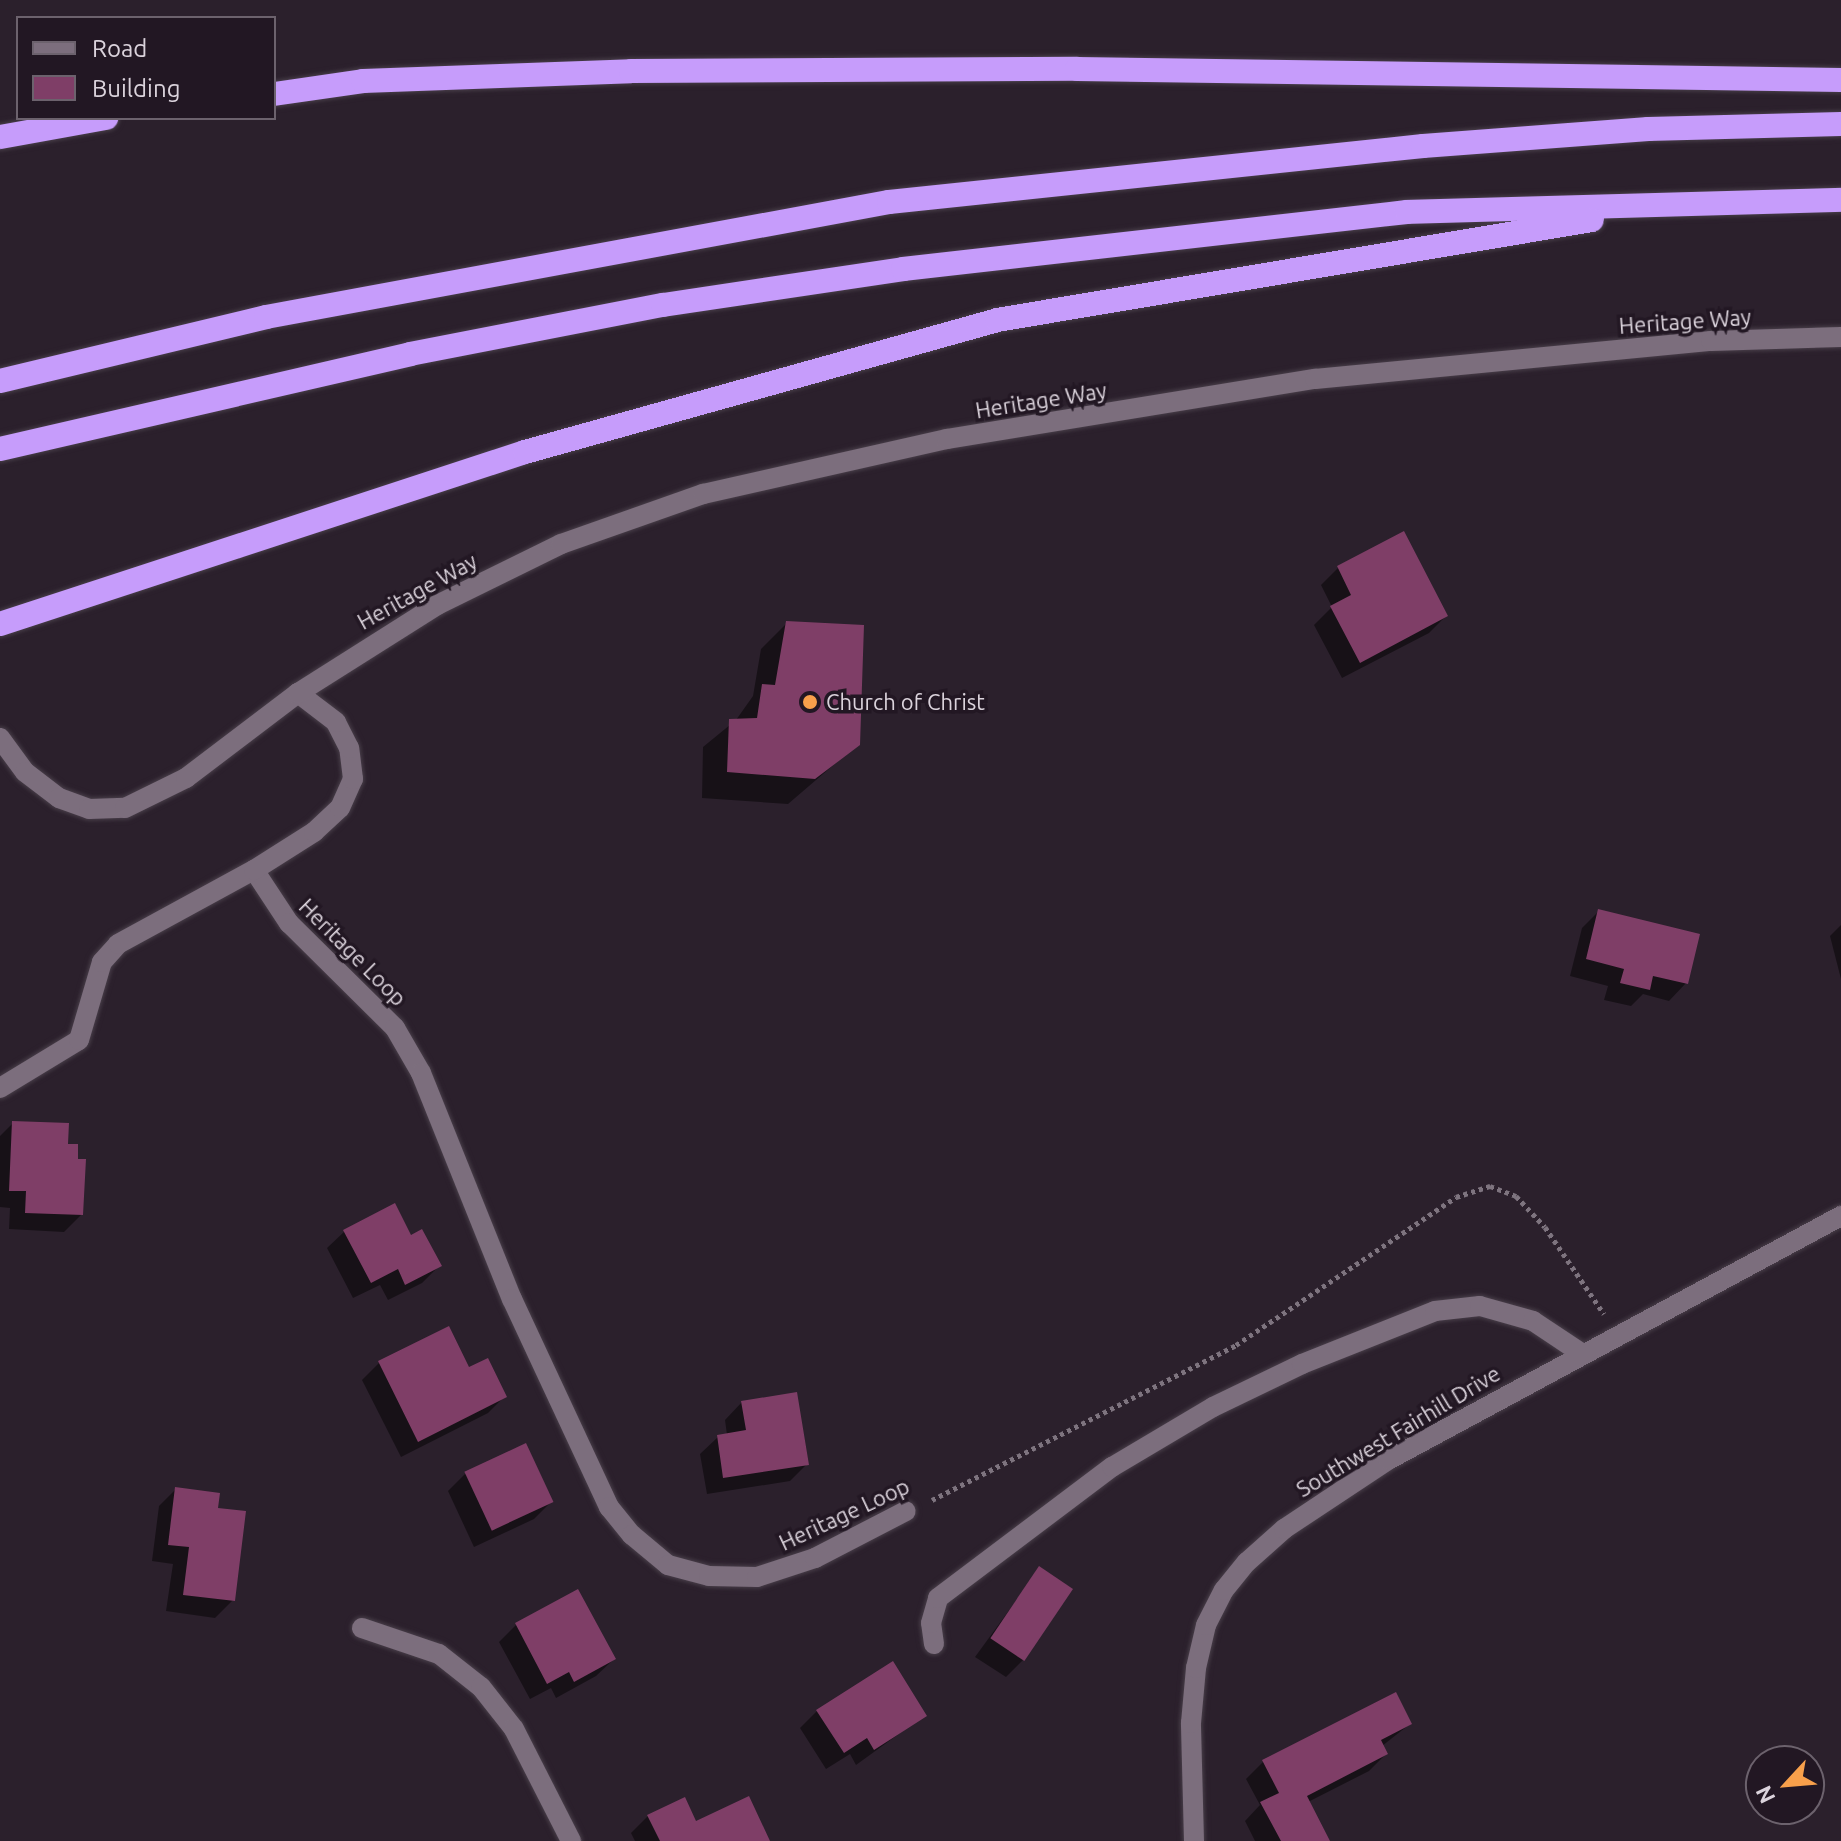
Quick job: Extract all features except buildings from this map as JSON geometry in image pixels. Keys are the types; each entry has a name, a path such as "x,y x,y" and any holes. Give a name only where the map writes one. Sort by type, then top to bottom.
{"highway":[{"path":"276,94 363,81 647,71 1393,71 1841,80"},
{"path":"0,137 95,120"},
{"path":"0,381 266,317 889,202 1423,146 1648,129 1841,124"},
{"path":"0,449 410,354 663,305 903,269 1407,212 1841,200"},
{"path":"0,624 525,452 997,320 1283,268 1688,205"}],"street":[{"name":"Heritage Way","path":"0,738 25,772 59,798 89,809 125,808 186,778 298,693 437,605 561,544 636,515 778,474 947,439 1315,379 1680,344 1841,337"},
{"path":"0,1088 79,1040 102,962 118,944 254,870 314,832 340,808 353,779 349,748 336,722 298,693"},
{"name":"Heritage Loop","path":"254,870 289,923 395,1028 421,1073 512,1299 609,1507 632,1535 668,1565 709,1576 757,1577 815,1558 906,1511"},
{"name":"Southwest Fairhill Drive","path":"1194,1841 1191,1723 1196,1668 1206,1625 1224,1590 1284,1529 1323,1501 1581,1353 1841,1216"},
{"path":"934,1644 931,1623 938,1598 1112,1467 1213,1407 1302,1364 1435,1311 1480,1306 1533,1321 1581,1353"},
{"path":"362,1628 439,1654 481,1687 514,1729 571,1841"}],"path":[{"name":"Heritage Loop","path":"906,1511 1236,1345 1456,1197 1490,1186 1516,1196 1545,1227 1619,1334"}],"place":[{"name":"Church of Christ","path":"810,702"}]}
